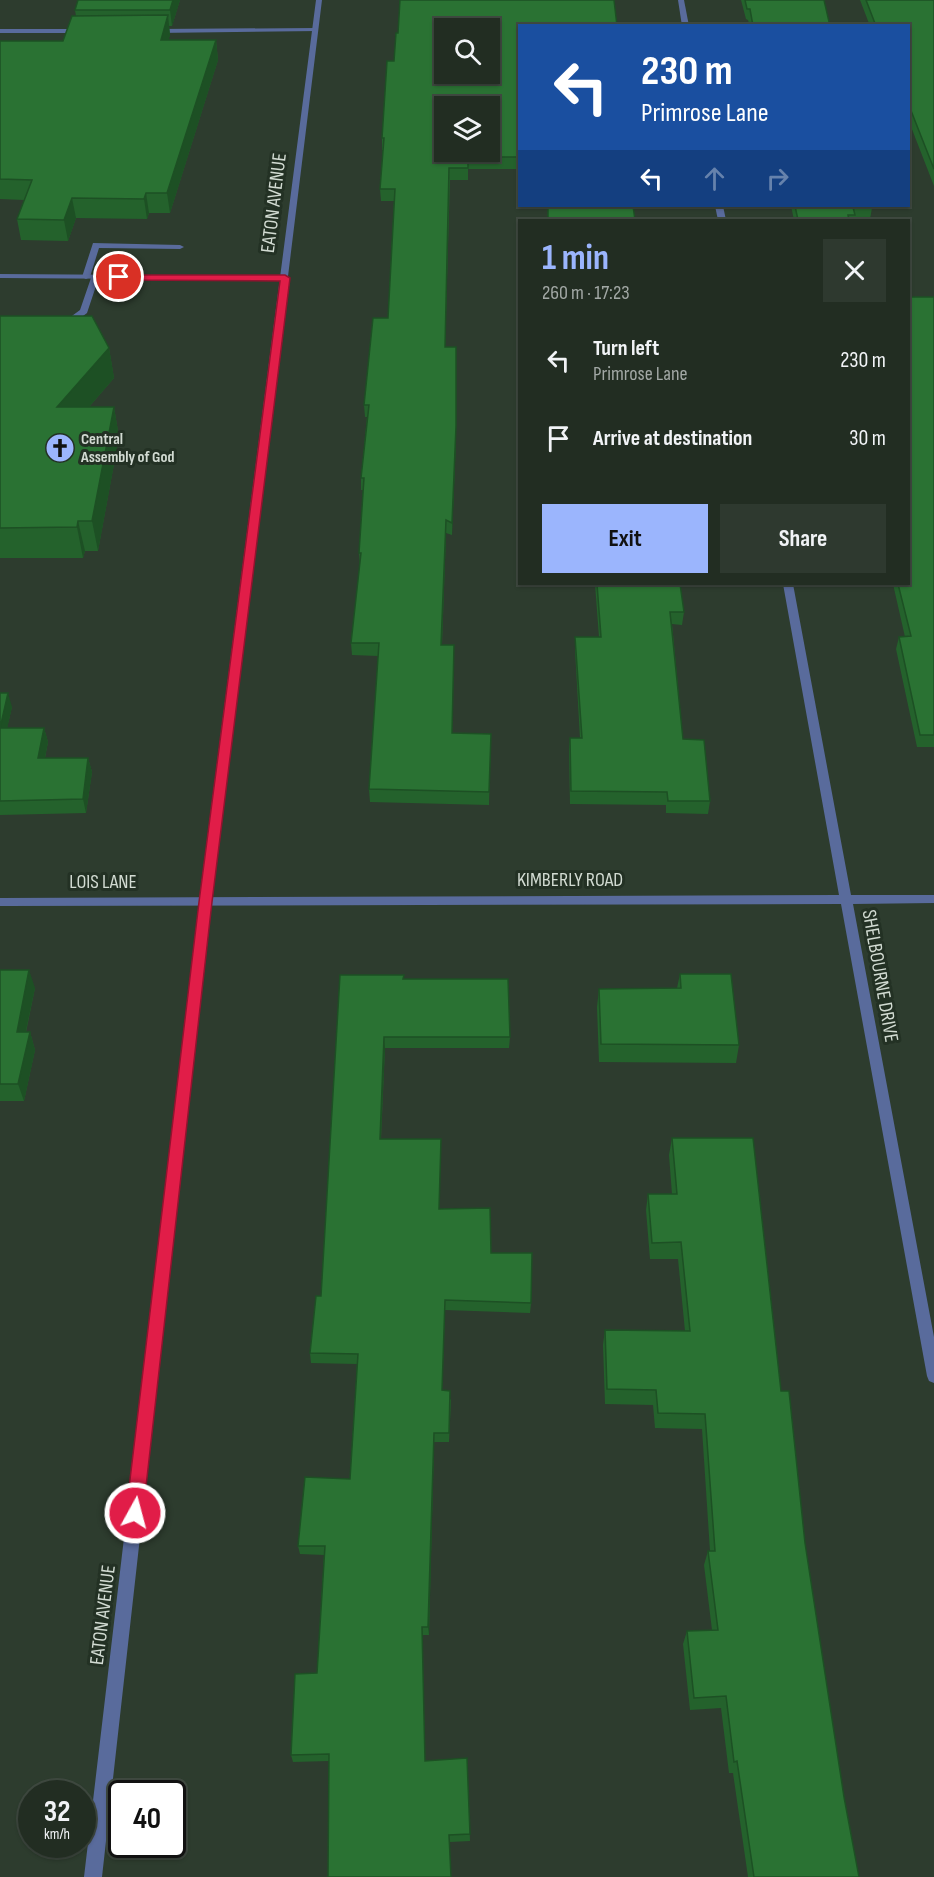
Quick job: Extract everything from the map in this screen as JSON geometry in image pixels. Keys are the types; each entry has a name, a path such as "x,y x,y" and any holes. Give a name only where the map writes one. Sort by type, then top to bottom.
{"street":[{"name":"EATON AVENUE","path":"93,1877 205,902 319,0"},
{"path":"681,0 686,24"},
{"path":"152,31 316,30"},
{"path":"0,31 93,31"},
{"path":"52,327 62,327 84,311 96,245 180,247"},
{"path":"0,276 285,278"},
{"name":"SHELBOURNE DRIVE","path":"788,585 934,1376"},
{"name":"KIMBERLY ROAD","path":"205,902 934,898"},
{"name":"LOIS LANE","path":"0,902 205,902"}],"building":[{"path":"78,0 173,0 170,10 75,10"},
{"path":"400,0 614,0 617,24 518,24 518,157 500,157 500,96 434,96 434,162 468,162 468,168 449,168 445,347 456,347 456,426 452,523 446,520 441,645 454,645 452,733 491,734 489,792 369,789 379,643 351,643 361,553 359,553 364,478 361,478 369,405 364,405 373,318 388,318 395,189 380,189 387,61 394,61"},
{"path":"745,0 824,0 830,24 753,24 750,9 747,9"},
{"path":"866,0 934,0 934,169 910,108 910,24 875,24"},
{"path":"168,15 161,40 216,40 167,193 146,193 144,199 72,198 64,220 17,219 32,180 0,179 0,41 63,41 72,16"},
{"path":"548,207 633,207 635,219 548,219"},
{"path":"795,207 853,207 855,215 848,215 849,219 798,219"},
{"path":"910,297 934,297 934,735 920,735 899,637 911,636 898,585 910,585"},
{"name":"Central Assembly of God","path":"0,316 92,316 109,348 57,407 114,407 92,521 78,521 77,527 0,528"},
{"path":"597,585 680,585 684,612 670,612 683,739 704,740 710,801 668,801 667,792 571,791 570,738 582,738 575,637 601,637"},
{"path":"0,693 8,693 0,728"},
{"path":"0,728 44,728 38,758 88,758 83,799 0,801"},
{"path":"0,970 29,970 17,1032 30,1032 18,1084 0,1084"},
{"path":"680,974 731,974 739,1045 601,1044 599,989 681,988"},
{"path":"340,975 404,975 403,979 508,979 510,1037 384,1037 380,1139 441,1139 439,1209 490,1208 491,1253 532,1253 531,1303 445,1300 442,1390 450,1391 449,1433 434,1433 428,1627 422,1627 425,1761 467,1758 470,1834 449,1835 451,1877 328,1877 329,1754 291,1755 295,1674 317,1673 325,1546 298,1546 305,1477 350,1479 358,1354 310,1353 316,1296 321,1296"},
{"path":"672,1138 753,1138 781,1391 789,1391 805,1543 844,1797 859,1877 754,1877 737,1761 734,1762 726,1696 694,1698 687,1631 718,1630 708,1551 715,1551 705,1414 658,1413 656,1390 607,1389 605,1330 690,1331 681,1242 652,1243 648,1194 677,1194"}],"place":[{"name":"Central Assembly of God","path":"60,448"}],"route":[{"path":"119,277 285,278 205,902 135,1513"}]}
